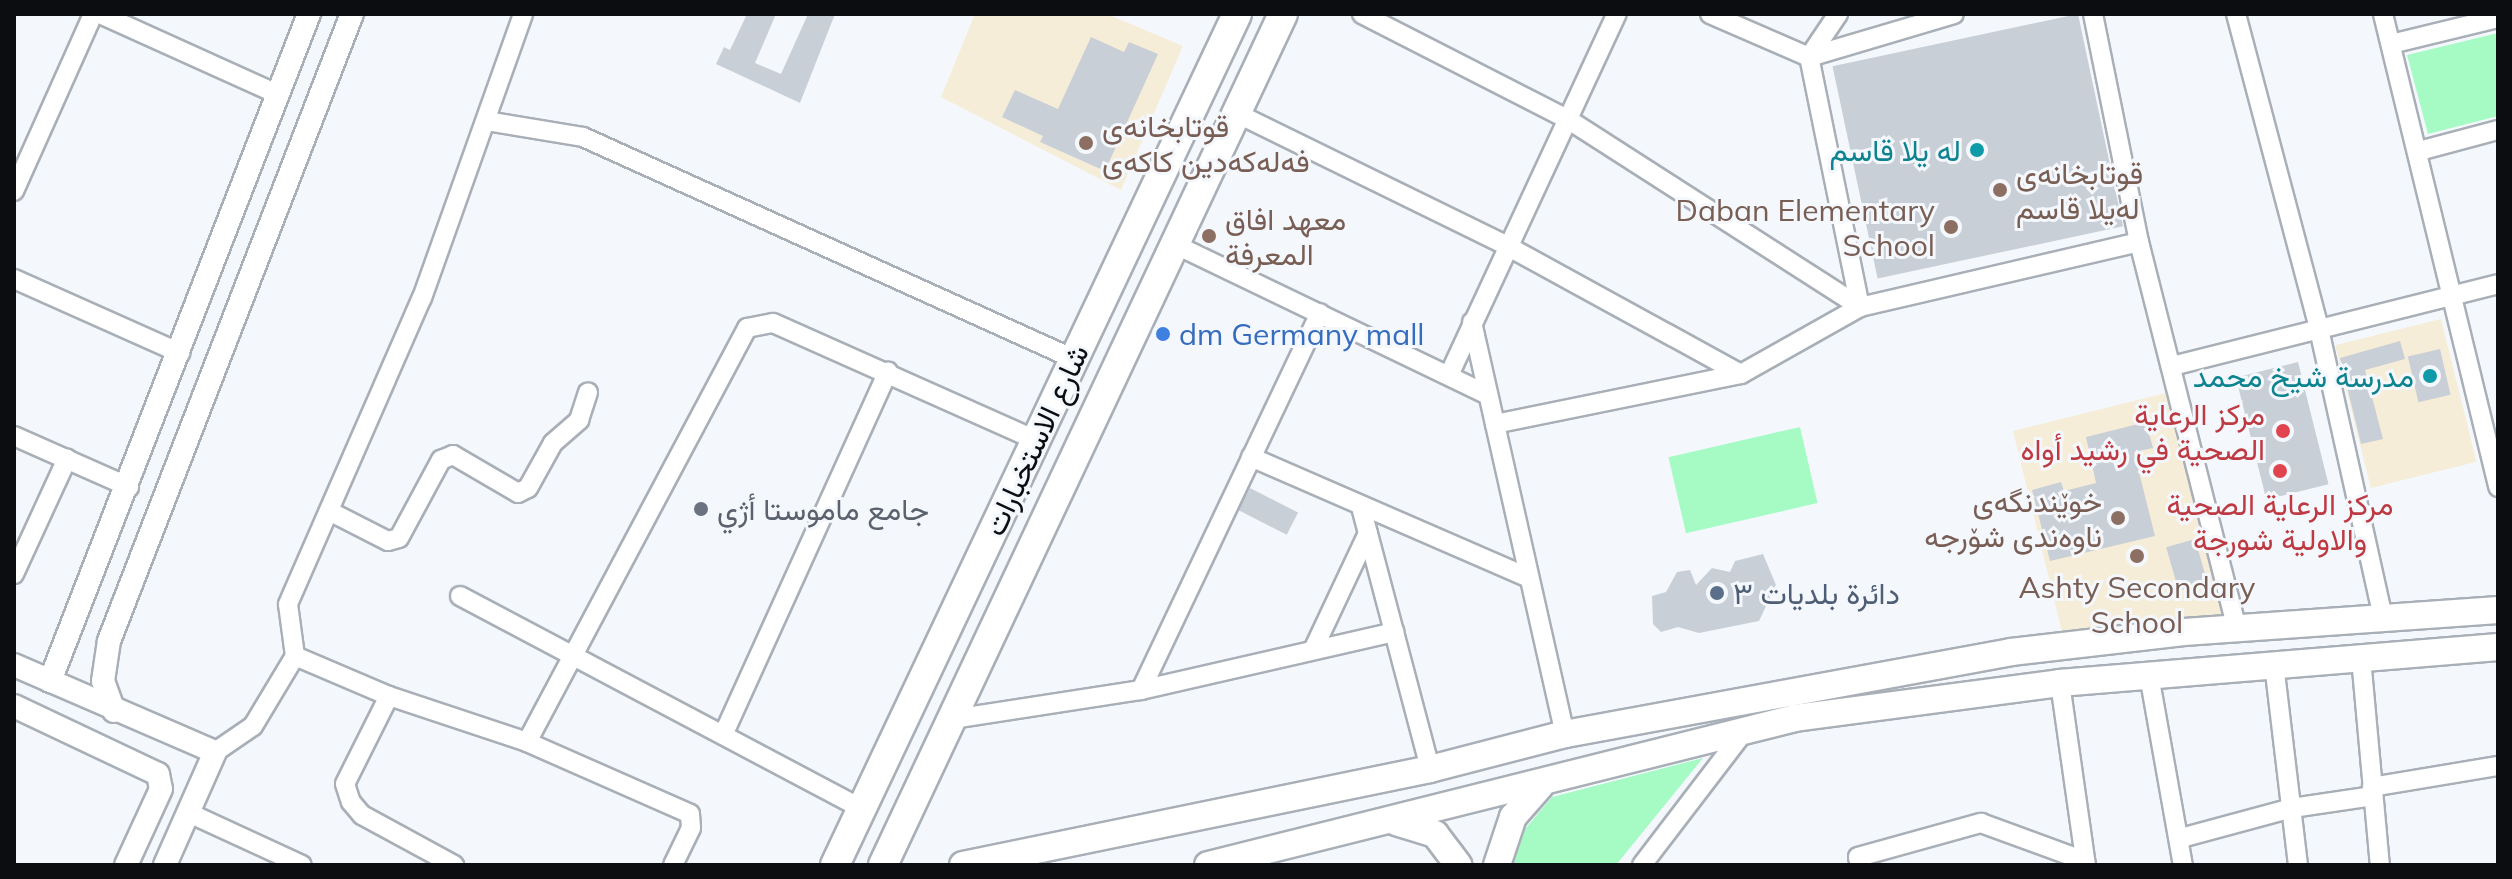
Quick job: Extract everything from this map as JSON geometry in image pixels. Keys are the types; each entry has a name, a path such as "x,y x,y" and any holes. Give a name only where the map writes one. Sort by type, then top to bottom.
{"main road":[{"name":"شارع الاستخبارات","path":"835,865 1237,14"},
{"name":"شارع الاستخبارات","path":"883,865 1049,514 1172,243 1283,14"},
{"path":"1009,498 1049,514"},
{"path":"963,865 1430,769 1565,734 2011,652 2237,630 2384,622 2498,610"},
{"path":"1208,865 1540,785 1748,727 1897,702 2060,683 2486,648 2487,627 2481,619 2467,613"},
{"path":"2443,651 2479,655 2498,663"},
{"path":"1497,865 1513,817 1540,785"},
{"path":"1393,821 1435,834 1458,865"}],"street":[{"path":"14,191 93,14"},
{"path":"100,14 279,95"},
{"path":"50,681 129,487 309,14"},
{"path":"114,711 102,667 113,630 352,14"},
{"path":"165,865 215,752 253,726 295,656 288,604 422,298 523,14"},
{"path":"1362,14 1569,120 1860,307"},
{"path":"1450,373 1617,14"},
{"path":"1710,14 1809,57 1954,14"},
{"path":"1838,14 1809,57 1860,307"},
{"path":"2093,14 2139,242 2237,630"},
{"path":"2236,14 2319,329 2384,622"},
{"path":"2383,14 2419,151 2450,296 2498,487"},
{"path":"2391,44 2498,18"},
{"path":"1236,113 1509,247 1741,374"},
{"path":"487,121 583,137 1074,359"},
{"path":"2419,151 2498,130"},
{"path":"1495,424 1741,374 1860,307 2139,242"},
{"path":"1172,243 1450,373 1488,395"},
{"path":"14,279 180,353"},
{"path":"2172,366 2498,284"},
{"path":"1141,690 1320,313"},
{"path":"1472,322 1565,734"},
{"path":"527,742 577,655 747,328 773,323 1034,439"},
{"path":"724,733 888,372"},
{"path":"329,511 388,541 399,538 441,460 453,455 518,493 528,488 553,443 579,420 588,392"},
{"path":"14,436 129,487"},
{"path":"1251,457 1529,578"},
{"path":"14,574 67,459"},
{"path":"1361,507 1430,769"},
{"path":"1313,650 1368,533"},
{"path":"460,596 577,655 861,808"},
{"path":"77,615 113,630"},
{"path":"953,719 1141,690 1394,632"},
{"path":"295,656 389,696 527,742 690,814 691,828 673,865"},
{"path":"2361,658 2380,865"},
{"path":"2274,664 2298,865"},
{"path":"14,665 114,711 215,752"},
{"path":"2149,675 2181,838 2183,865"},
{"path":"1860,865 1858,857 1981,823 2086,863 2060,683"},
{"path":"389,696 345,784 351,802 362,815 454,865"},
{"path":"14,706 158,774 161,789 126,865"},
{"path":"1642,865 1748,727"},
{"path":"2181,838 2292,808 2498,766"},
{"path":"189,813 302,865"}],"shaded area":[{"name":"قوتابخانەی فەلەکەدین کاکەی","path":"975,14 1107,14 1183,46 1121,190 941,97"},
{"path":"2441,319 2477,462 2371,488 2335,345"},
{"name":"خوێندنگەی ناوەندی شۆرجە","path":"2170,392 2222,614 2216,619 2062,632 2013,431"}],"green space":[{"path":"2498,33 2498,116 2428,134 2407,55"},
{"path":"1800,427 1818,503 1686,533 1668,457"},
{"path":"1703,758 1616,865 1513,865 1525,829 1552,797"}],"building":[{"path":"747,14 776,14 755,63 781,74 808,14 835,14 800,103 716,64 724,47 730,50"},
{"name":"له يلا قاسم","path":"2078,14 2123,226 1878,278 1832,66"},
{"path":"1091,37 1124,52 1129,42 1158,54 1105,171 1040,142 1043,136 1002,117 1015,90 1058,109"},
{"path":"2400,341 2405,359 2365,370 2383,439 2361,444 2340,358"},
{"name":"مدرسة شيخ محمد","path":"2440,349 2451,395 2418,402 2408,356"},
{"name":"مركز الرعاية الصحية في رشيد أواه","path":"2298,362 2328,484 2266,500 2236,377"},
{"path":"2146,422 2153,448 2134,452 2155,536 2050,561 2032,490 2061,482 2064,491 2096,483 2086,437"},
{"path":"1250,488 1298,513 1287,535 1239,510"},
{"path":"2195,539 2207,582 2179,591 2166,547"},
{"name":"دائرة بلديات ٣","path":"1763,554 1776,585 1759,621 1699,633 1678,627 1661,632 1653,624 1652,596 1666,592 1677,572 1690,570 1696,585 1712,568 1730,572 1735,561"}],"place":[{"name":"قوتابخانەی فەلەکەدین کاکەی","path":"1086,143"},
{"name":"له يلا قاسم","path":"1977,150"},
{"name":"قوتابخانەی لەیلا قاسم","path":"2000,190"},
{"name":"Daban Elementary School","path":"1951,227"},
{"name":"معهد افاق المعرفة","path":"1209,236"},
{"name":"dm Germany mall","path":"1163,334"},
{"name":"مدرسة شيخ محمد","path":"2430,376"},
{"name":"مركز الرعاية الصحية في رشيد أواه","path":"2283,431"},
{"name":"مركز الرعاية الصحية والاولية شورجة","path":"2280,471"},
{"name":"جامع ماموستا أژي","path":"701,509"},
{"name":"خوێندنگەی ناوەندی شۆرجە","path":"2118,518"},
{"name":"Ashty Secondary School","path":"2137,556"},
{"name":"دائرة بلديات ٣","path":"1717,593"}]}
